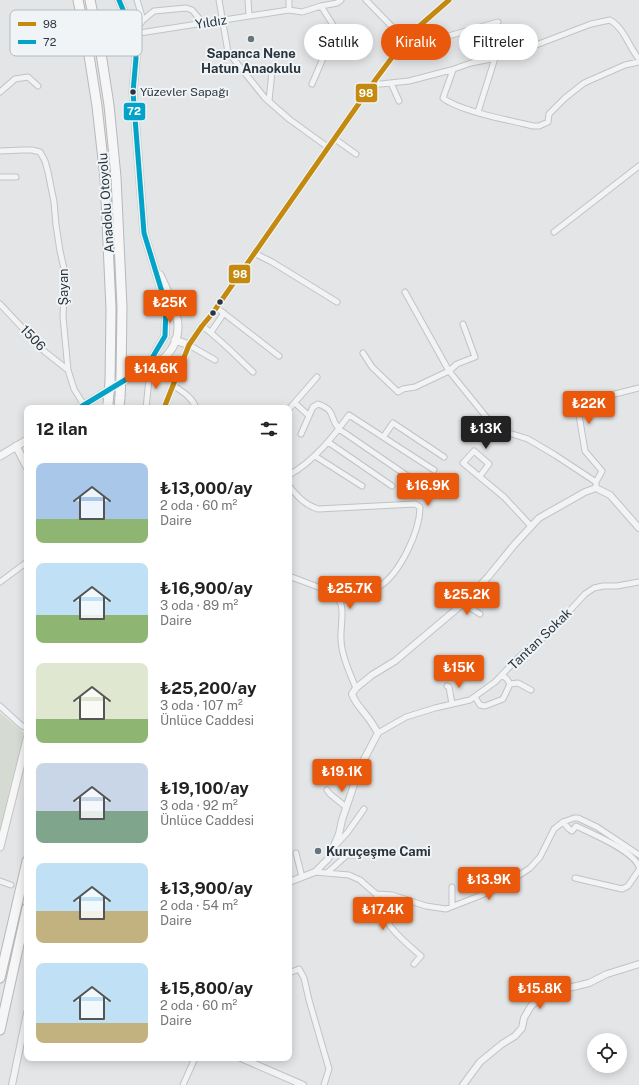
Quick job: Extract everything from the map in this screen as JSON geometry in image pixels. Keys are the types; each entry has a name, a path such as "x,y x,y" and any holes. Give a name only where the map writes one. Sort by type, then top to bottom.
{"highway":[{"name":"Anadolu Otoyolu","path":"78,0 80,10"},
{"name":"Anadolu Otoyolu","path":"90,0 92,10"},
{"name":"Anadolu Otoyolu","path":"90,56 105,178 111,309 110,382 108,405"},
{"name":"Anadolu Otoyolu","path":"101,56 109,105 116,177 122,307 123,378 119,405"},
{"path":"0,978 24,874"},
{"path":"0,1030 24,922"}],"main road":[{"path":"119,0 123,10"},
{"path":"136,56 133,92 144,233 166,305 164,338 165,345 171,350"},
{"path":"123,378 150,370 165,359 171,350 176,337 178,324 166,288 150,255"},
{"path":"85,405 123,378 149,363 164,338 169,333 189,345"},
{"path":"0,456 24,442"},
{"path":"16,446 24,461"},
{"path":"0,847 24,750"}],"street":[{"path":"137,0 140,10"},
{"path":"219,0 228,52 248,78 269,101 289,119 329,148"},
{"path":"248,0 249,16"},
{"path":"289,0 289,10"},
{"name":"Yıldız","path":"142,33 289,10 302,12 337,3 341,0"},
{"path":"366,0 389,24"},
{"path":"421,24 444,1"},
{"path":"312,84 333,35 333,25 321,6"},
{"path":"142,17 143,20 154,11 186,8 192,10 203,23"},
{"path":"453,70 443,98 448,102 478,112 539,126 548,122 549,114 565,98 584,83 639,60 632,52 618,26 610,20 591,24 538,44"},
{"path":"451,35 498,22"},
{"path":"165,405 189,345 217,308 390,60"},
{"path":"372,85 409,81 485,60"},
{"path":"478,112 494,60"},
{"path":"269,101 272,71"},
{"path":"0,92 16,79 28,77 38,86"},
{"path":"391,83 399,101"},
{"path":"335,139 356,154"},
{"name":"Şayan","path":"0,152 32,150 40,152 45,161 54,202 56,225 65,273 63,317 68,370 81,405"},
{"path":"554,232 639,166"},
{"path":"0,177 16,177"},
{"path":"254,253 272,262 337,302"},
{"path":"405,292 449,371 496,429 528,440 555,455 610,495 639,528"},
{"name":"1506","path":"0,304 44,351 68,370"},
{"path":"217,308 279,356"},
{"path":"211,332 224,313"},
{"path":"363,353 382,377 398,392 403,389 415,387 449,371 457,364 475,357 463,324"},
{"path":"202,326 211,332 253,372"},
{"path":"189,345 215,360"},
{"path":"146,405 150,370"},
{"path":"292,406 317,377"},
{"path":"174,386 187,394 195,405"},
{"path":"292,881 315,872 328,859 334,847 360,767 378,733 354,700 352,694 356,688 395,661 434,630 488,577 514,545 539,518 596,485 602,471 586,451 578,409 579,403 639,388"},
{"path":"295,403 308,415"},
{"path":"301,434 308,415 313,407 318,404 328,408 332,413 335,424 339,429 422,486"},
{"path":"292,473 315,456 339,429 349,415 384,436 434,470"},
{"path":"384,436 393,423 444,457"},
{"path":"328,442 392,486"},
{"path":"480,476 488,464 474,451 463,463 504,497 531,526"},
{"path":"315,456 362,486"},
{"path":"292,489 305,503 318,509 415,504 420,507 418,523 410,546 388,579 363,594 339,601"},
{"path":"0,582 24,564"},
{"path":"292,577 337,597 340,604 342,619 341,639 350,676 356,688"},
{"name":"Tantan Sokak","path":"378,733 406,717 435,708 470,700 495,682 521,655 551,631 576,604 594,588 639,582"},
{"path":"463,603 480,614"},
{"path":"502,675 510,684"},
{"path":"510,684 518,683 531,690"},
{"path":"475,697 480,705 485,706 503,699 510,684"},
{"path":"447,686 449,687 451,694 452,704"},
{"path":"0,706 24,726"},
{"path":"327,790 346,807"},
{"path":"334,847 347,833 364,809"},
{"path":"376,894 392,895 426,906 446,909 492,890 530,868 540,857 554,829 562,822 578,818 598,827 639,855"},
{"path":"562,822 572,831 576,826 616,846 632,858 639,869 628,886 622,888 575,878"},
{"path":"296,853 302,877"},
{"path":"328,873 347,855 359,855"},
{"path":"315,872 349,875 360,880 376,894 379,905 392,930 421,956 414,964"},
{"path":"0,881 11,885"},
{"path":"452,887 452,906"},
{"path":"463,1085 480,1062 502,1044 515,1036 522,1028 524,1018 531,1006 540,998 552,992 589,982 607,974 639,964"},
{"path":"292,972 299,969 304,978 329,1069 324,1085"},
{"path":"12,1085 24,1027"},
{"path":"183,1085 194,1061"},
{"path":"249,1061 303,1085"}],"shaded area":[{"path":"0,713 24,733 24,738 10,787 0,834"}],"transit line":[{"name":"72","path":"119,0 123,10"},
{"name":"98","path":"165,405 189,345 202,326 212,314 376,79 408,36 449,0"},
{"name":"72","path":"84,405 125,380 149,363 165,336 166,305 144,233 133,92 136,56"}],"place":[{"name":"Sapanca Nene Hatun Anaokulu","path":"251,39"},
{"name":"Yüzevler Sapağı","path":"133,92"},
{"name":"Kuruçeşme Cami","path":"318,851"}]}
